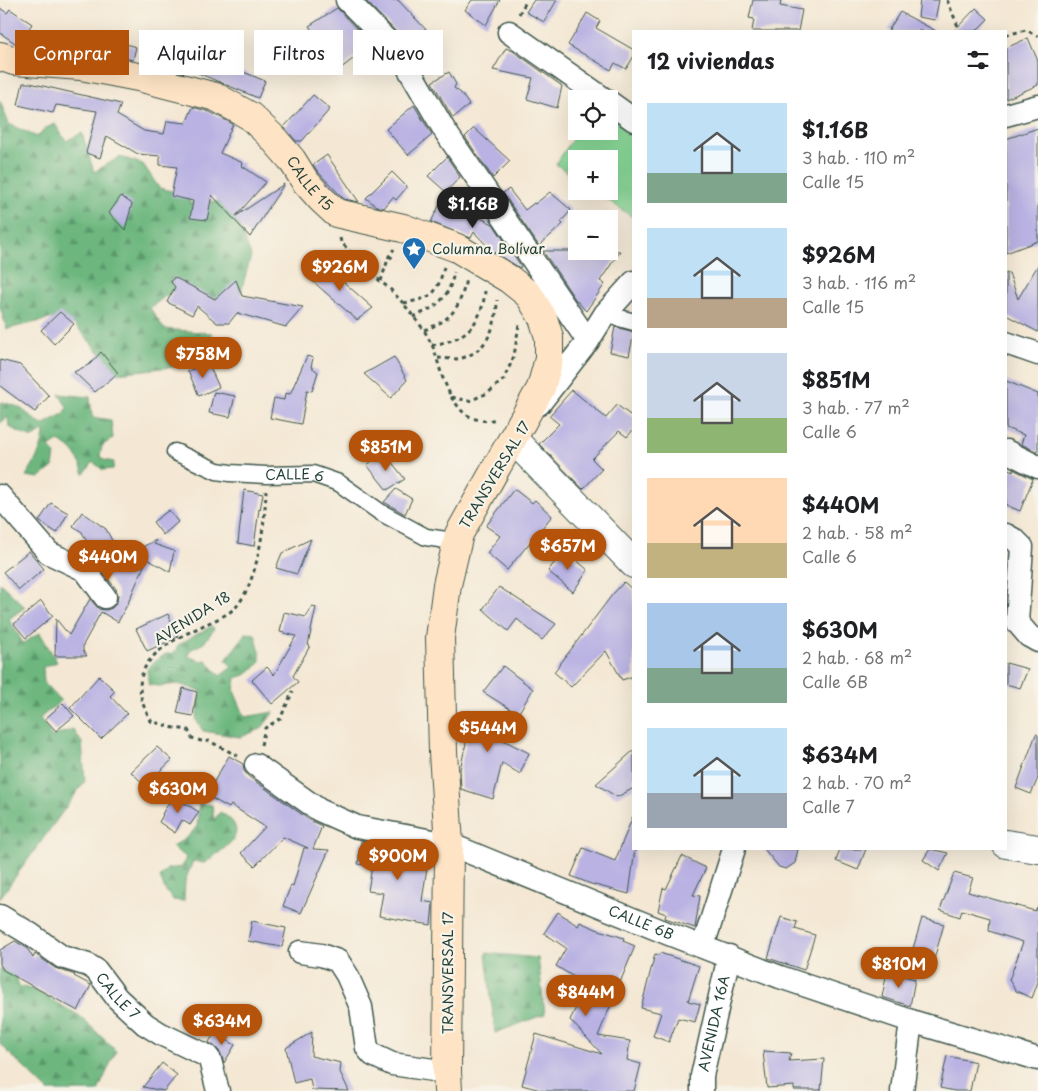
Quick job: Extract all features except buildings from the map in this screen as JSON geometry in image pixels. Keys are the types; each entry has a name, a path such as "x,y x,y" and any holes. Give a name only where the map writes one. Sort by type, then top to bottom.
{"main road":[{"name":"CALLE 15","path":"0,56 14,61 80,66 138,77 216,97 256,121 292,160 321,199 336,213 403,228 457,248 510,279 529,295 543,318 549,337 550,360 541,388 513,439"},
{"name":"TRANSVERSAL 17","path":"448,1081 449,844 443,752 440,638 446,585 460,534 513,439"}],"street":[{"path":"347,0 400,54 445,131 588,340"},
{"path":"509,32 591,90"},
{"path":"1007,115 1038,106"},
{"path":"618,108 632,119"},
{"name":"TRANSVERSAL 17","path":"513,439 588,340 605,314 632,284"},
{"path":"605,314 632,321"},
{"path":"1007,343 1038,354"},
{"path":"513,439 632,562"},
{"name":"CALLE 6","path":"175,452 217,471 266,475 313,474 339,483 380,512 426,537 446,540 460,534"},
{"path":"1007,452 1038,467"},
{"path":"0,496 49,554 85,570 105,597"},
{"path":"1007,536 1022,547 1018,622 1029,636 1038,640"},
{"name":"CALLE 6B","path":"256,765 319,810 357,827 449,844 780,977 911,1021 1038,1059"},
{"path":"1007,844 1038,849"},
{"path":"703,946 734,850"},
{"name":"CALLE 7","path":"0,916 30,934 62,957 88,965 96,970 117,998 146,1024 161,1034 207,1056 210,1060 218,1091"},
{"path":"300,952 321,955 338,961 347,975 361,1007 367,1048 373,1055 392,1064 448,1081"},
{"name":"AVENIDA 16A","path":"702,1091 702,1076 729,956"},
{"path":"902,1091 911,1021"}],"path":[{"path":"948,0 960,30"},
{"path":"1007,35 1026,30 1038,36"},
{"path":"336,213 336,227 341,242 368,271 390,289 424,330 438,358 442,376 451,397 462,412 477,420"},
{"path":"389,256 396,260"},
{"path":"403,303 424,299 433,294 438,286 446,259"},
{"path":"413,317 440,303 449,291 456,266"},
{"path":"424,330 437,325 447,318 457,306 462,297 466,279"},
{"path":"432,345 447,343 472,328 484,304 484,282"},
{"path":"438,358 462,358 477,350 488,339 496,316 497,296"},
{"path":"451,397 469,401 488,393 504,379 514,356 520,321"},
{"name":"AVENIDA 18","path":"256,765 209,741 204,742 192,738 188,730 151,721 142,703 140,680 150,658 175,639 235,608 248,590 265,516 266,475"},
{"path":"256,765 265,728 280,719 293,691"}],"green space":[{"path":"0,101 9,124 37,137 46,128 55,124 66,141 82,133 94,172 120,157 143,164 159,188 188,195 190,204 202,200 231,204 251,256 236,309 181,284 150,308 164,329 212,333 208,363 118,373 74,324 54,318 7,329 0,307"},
{"path":"618,115 632,125 632,217 608,200 618,200 618,150 568,150 568,172 556,164 572,140 618,140"},
{"path":"59,394 90,397 92,417 111,420 113,438 102,446 100,456 104,460 114,462 113,469 103,470 93,462 84,474 75,454 58,441 49,447 55,454 53,467 39,478 26,476 41,448 44,430 32,438 9,427 8,417 0,423 0,403 3,402 19,407 42,425 65,413 67,407"},
{"path":"0,583 25,607 9,619 23,643 40,633 57,662 43,667 44,683 61,701 40,718 52,737 73,729 82,743 85,781 0,898"},
{"path":"212,626 214,629 204,643 190,650 188,656 200,661 206,660 220,676 232,667 226,660 246,633 255,634 260,652 260,663 245,675 236,678 234,691 245,717 274,712 261,729 240,737 203,731 196,720 201,691 178,684 149,685 147,670 154,662 166,654 176,651 178,645"},
{"path":"199,804 212,805 214,820 220,812 230,819 235,826 236,833 233,840 227,846 204,863 193,861 185,881 184,901 173,900 165,890 160,877 167,869 182,867 186,857 172,847 189,836 197,826"},
{"path":"486,953 538,958 545,1014 495,1033"},
{"path":"0,969 15,973 19,986 34,990 80,1016 116,1051 98,1091 48,1091 0,1044"}],"place":[{"name":"Columna Bolívar","path":"414,270"}]}
